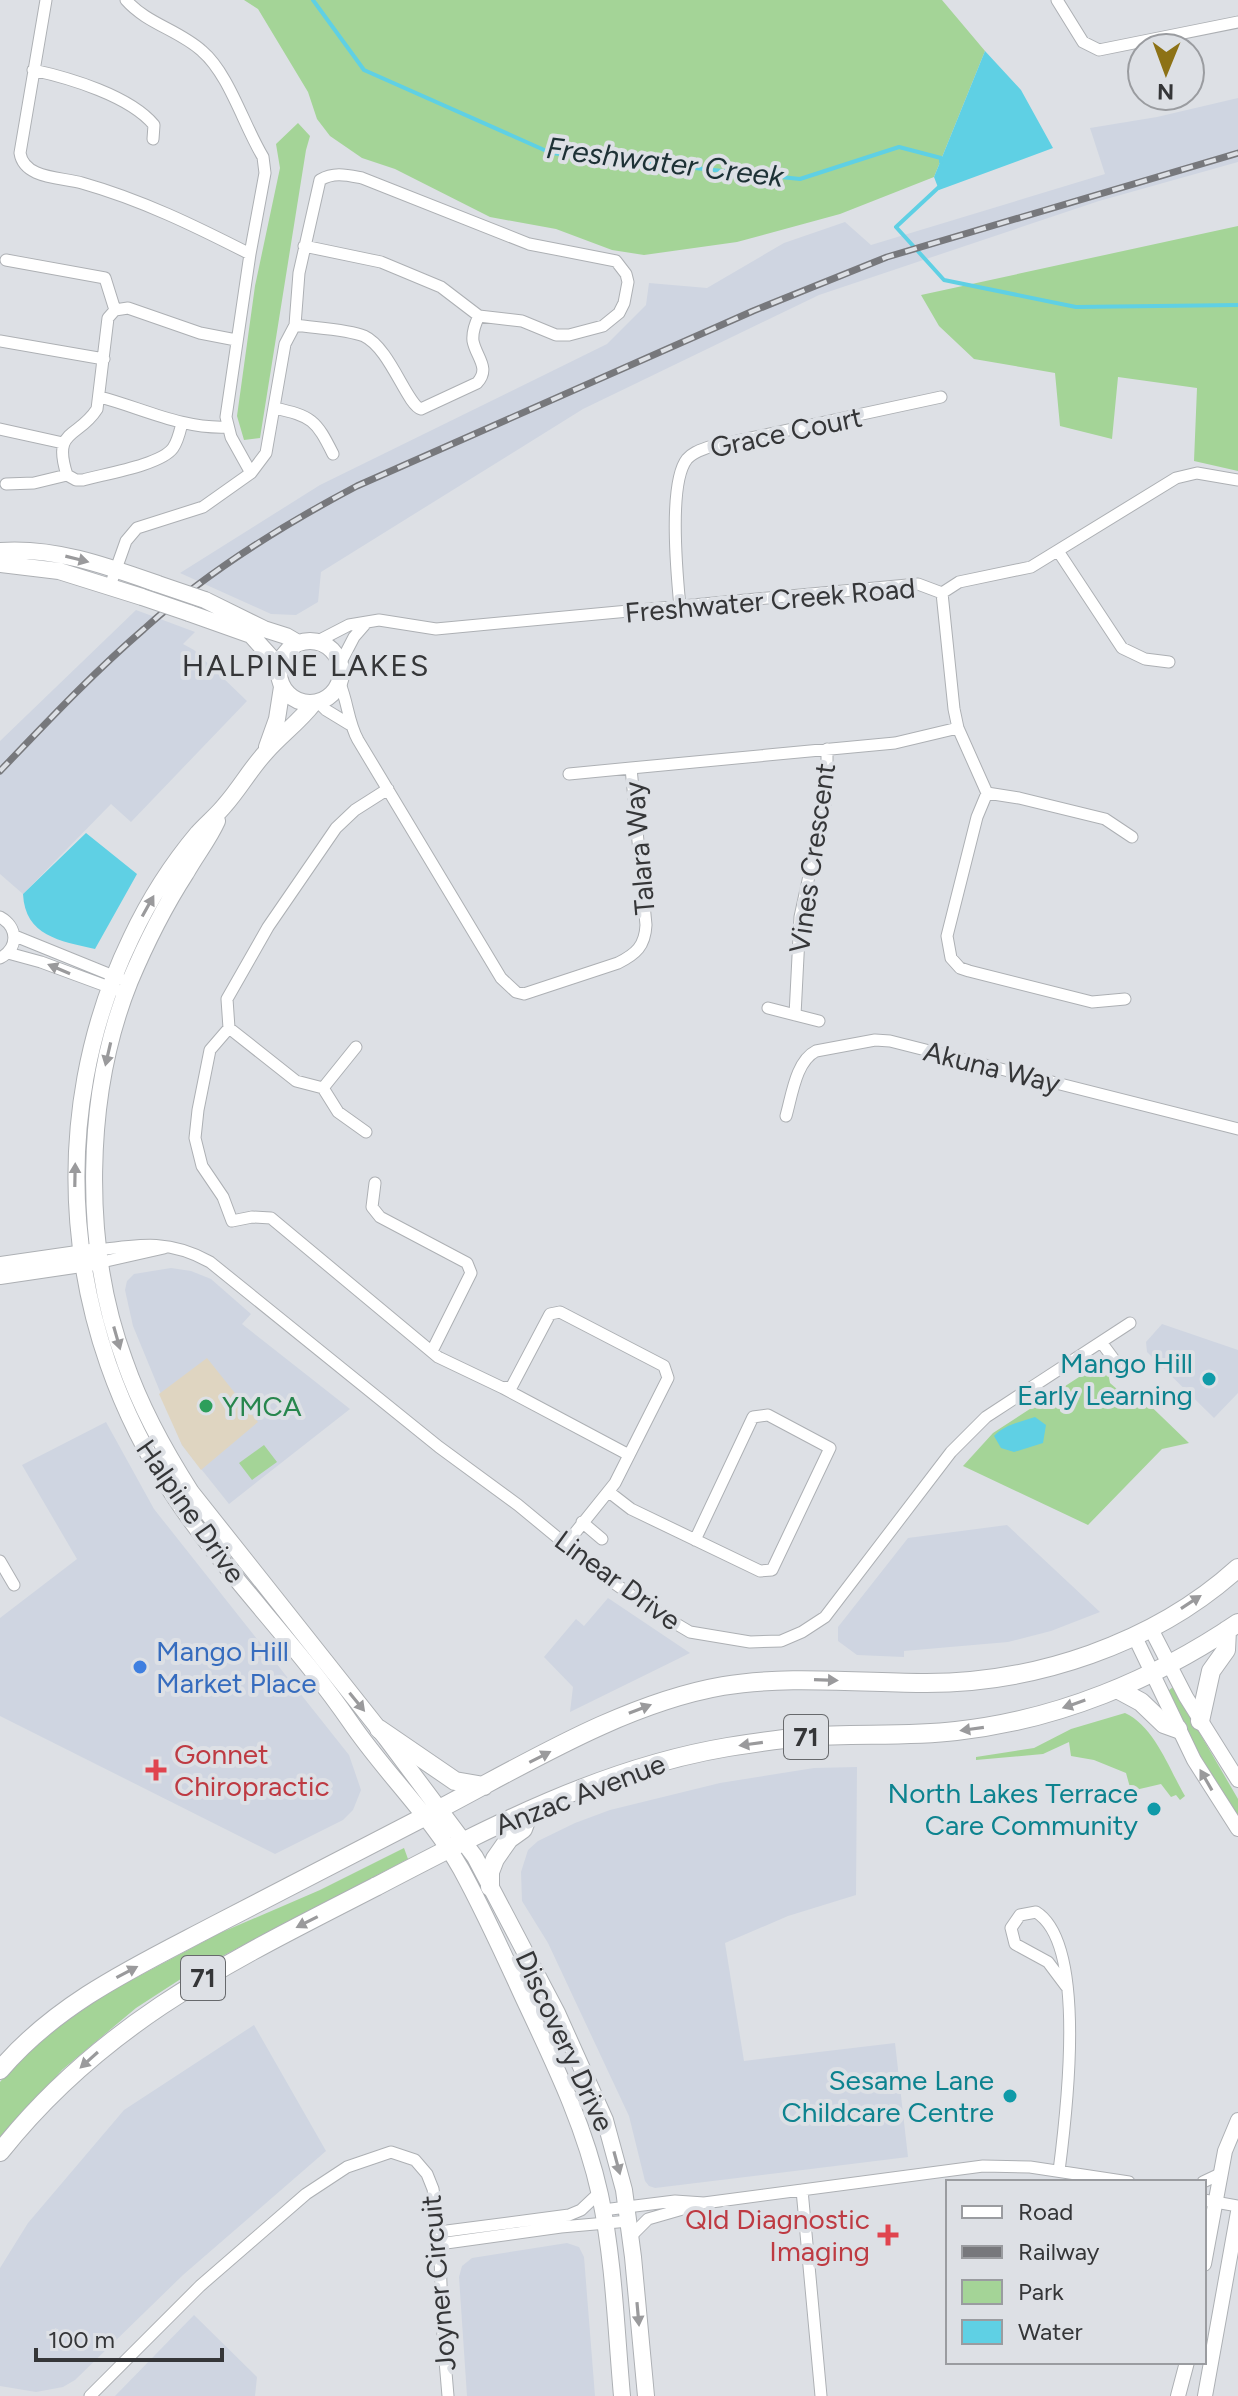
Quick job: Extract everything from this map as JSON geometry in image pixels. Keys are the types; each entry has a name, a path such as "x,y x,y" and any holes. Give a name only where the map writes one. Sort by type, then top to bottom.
{"highway":[{"name":"Anzac Avenue","path":"0,2070 42,2027 88,1994 625,1715 688,1693 746,1683 792,1680 981,1681 1053,1667 1142,1631 1191,1603 1238,1568"},
{"path":"1200,1721 1213,1667 1226,1650 1233,1626"},
{"name":"Anzac Avenue","path":"0,2152 33,2111 92,2056 155,2007 261,1946 530,1810 628,1771 701,1752 802,1737 935,1733 1030,1718 1117,1689 1161,1669 1233,1626"},
{"path":"1117,1689 1141,1702 1164,1724 1178,1729"},
{"path":"379,1729 455,1781 484,1786"},
{"path":"490,1887 490,1872 495,1859 509,1839 523,1829 530,1810"}],"main road":[{"path":"0,551 46,552 113,578 142,597 251,635 279,666 282,687 295,700 316,703 328,699 340,684 341,662 328,646 318,641 298,643 289,649 279,666"},
{"path":"0,564 158,584 205,600 298,643"},
{"name":"Halpine Drive","path":"265,752 275,727 282,687"},
{"name":"Halpine Drive","path":"316,703 265,752 223,808 201,829 147,906 120,985 94,1037 80,1112 75,1191 81,1259 91,1312 110,1371 136,1434 161,1476 214,1550 344,1712 432,1813"},
{"name":"Halpine Drive","path":"120,985 97,1118 95,1193 101,1256 113,1326 125,1362 140,1401 170,1460 202,1508 379,1729 432,1813"},
{"path":"432,1813 455,1846"},
{"name":"Discovery Drive","path":"455,1846 490,1887 557,2013 591,2085 612,2145 629,2221 646,2396"},
{"name":"Discovery Drive","path":"455,1846 459,1865 567,2092 589,2152 604,2217 622,2396"}],"street":[{"path":"46,0 20,153 28,169 102,189 164,211 250,254"},
{"path":"126,0 147,19 191,42 215,64 263,157 265,173 227,408 227,427 251,473"},
{"path":"1057,0 1083,42 1099,50 1238,22"},
{"path":"33,70 70,79 139,111 154,125 153,139"},
{"path":"113,578 126,541 137,528 203,507 251,473 266,453 286,340 295,325 304,246 320,180 334,174 377,183 529,244 616,261 626,274 627,293 619,313 603,326 586,332 556,335 522,321 479,316 441,287 381,262 304,246"},
{"path":"6,260 105,278 115,310"},
{"path":"182,423 172,450 163,456 83,480 67,475 63,443 73,430 91,417 100,397 108,318 115,310 128,308 200,333 236,340"},
{"path":"295,325 366,337 394,367 412,404 421,409 482,378 483,366 473,339 479,316"},
{"path":"0,341 104,359"},
{"path":"100,397 182,423 227,427"},
{"name":"Grace Court","path":"680,607 674,533 682,467 688,457 709,447 941,397"},
{"path":"274,408 312,419 321,429 333,454"},
{"path":"0,429 63,443"},
{"name":"Freshwater Creek Road","path":"318,641 349,625 385,620 422,628 455,628 918,584 942,593 959,582 1021,571 1176,478 1197,473 1238,480"},
{"path":"6,484 34,483 67,475"},
{"path":"1058,551 1122,648 1145,659 1169,662"},
{"path":"942,593 958,728 987,793 977,817 947,936 951,958 960,968 969,971 1092,1002 1125,999"},
{"path":"341,662 354,637 367,622"},
{"name":"Talara Way","path":"340,684 349,724 501,978 516,992 524,994 618,963 629,958 643,944 646,925 631,768 895,743 958,728"},
{"name":"Talara Way","path":"316,703 349,724"},
{"name":"Vines Crescent","path":"795,1015 800,917 827,794 827,749"},
{"path":"569,774 631,768"},
{"path":"388,789 355,810 336,828 268,927 227,999 229,1028 210,1050 198,1110 195,1138 202,1166 223,1197 232,1221 252,1217 271,1218 432,1351 629,1455"},
{"path":"987,793 1105,819 1132,837"},
{"path":"0,917 10,924 15,936 120,985"},
{"path":"15,936 4,956 41,962 120,985"},
{"path":"768,1008 819,1021"},
{"path":"229,1028 296,1081 323,1088 338,1112 366,1132"},
{"name":"Akuna Way","path":"786,1116 802,1064 808,1055 875,1040 890,1041 1238,1129"},
{"path":"323,1088 356,1047"},
{"path":"375,1183 372,1207 380,1217 467,1263 471,1273 432,1351"},
{"name":"Linear Drive","path":"101,1256 165,1247 191,1253 218,1267 604,1576 690,1632 750,1642 781,1641 825,1617 951,1452 986,1417 1130,1323"},
{"path":"0,1277 101,1256"},
{"path":"0,1264 81,1259"},
{"path":"503,1388 512,1386 550,1314 560,1312 664,1366 668,1378 609,1492 566,1544"},
{"path":"1101,1342 1124,1373"},
{"path":"609,1492 631,1509 695,1540 760,1571 772,1570 830,1448 768,1415 753,1417 695,1540"},
{"path":"582,1522 602,1539"},
{"path":"0,1561 14,1585"},
{"path":"1142,1631 1161,1669 1200,1721 1238,1780"},
{"path":"1161,1669 1178,1729 1211,1790 1238,1829"},
{"path":"1059,2171 1070,2024 1066,1974 1048,1923 1036,1912 1020,1915 1011,1928 1015,1944 1048,1962 1066,1986"},
{"path":"1206,2243 1210,2201 1238,2120"},
{"name":"Joyner Circuit","path":"90,2396 130,2353 237,2253 323,2180 347,2167 391,2152 415,2160 427,2174 433,2189 439,2238 448,2396"},
{"path":"439,2238 604,2217 644,2221 704,2203 983,2166 1030,2167 1116,2180"},
{"path":"1206,2181 1220,2174"},
{"path":"802,2190 821,2396"},
{"path":"439,2238 569,2215 581,2210 599,2193"},
{"path":"629,2221 675,2201 704,2203"},
{"path":"1205,2396 1238,2209 1210,2201"},
{"path":"1178,2396 1186,2364"}],"shaded area":[{"path":"1238,98 1238,162 1099,201 819,295 583,409 321,572 318,602 296,615 271,614 180,573 320,485 607,344 646,305 649,283 707,288 784,243 845,222 871,245 1105,174 1090,128 1178,112 1206,112 1206,106"},
{"path":"136,610 195,632 183,644 194,650 247,701 131,822 111,804 23,894 0,874 0,741"},
{"path":"171,1268 191,1271 211,1279 251,1314 242,1324 350,1409 229,1504 182,1445 133,1326 125,1290 127,1281 134,1274"},
{"path":"1162,1324 1238,1350 1238,1393 1214,1418 1147,1352 1146,1342"},
{"name":"YMCA","path":"207,1358 258,1422 201,1470 182,1445 159,1394"},
{"name":"Mango Hill Market Place","path":"106,1422 154,1509 349,1755 361,1790 353,1810 343,1820 275,1854 0,1716 0,1618 77,1559 22,1465"},
{"path":"1007,1525 1100,1612 1051,1631 1008,1642 904,1651 904,1657 857,1655 838,1641 838,1627 908,1538"},
{"path":"608,1598 690,1653 570,1712 573,1687 544,1657 576,1619 584,1626"},
{"path":"857,1767 856,1895 788,1916 725,1943 744,2061 895,2043 908,2157 655,2188 649,2186 645,2181 629,2116 548,1943 522,1901 521,1872 528,1850 538,1841 610,1810 720,1783 814,1768"},
{"path":"254,2025 326,2151 183,2275 75,2380 63,2387 36,2392 0,2386 0,2268 28,2223 124,2110"},
{"path":"567,2243 579,2247 584,2257 595,2396 467,2396 459,2277 462,2266 472,2258"},
{"path":"194,2315 257,2377 255,2396 115,2396"}],"green space":[{"path":"244,0 942,0 985,51 934,177 840,214 737,242 644,255 612,250 556,229 490,217 395,169 362,158 330,136 317,119 308,92 258,9"},
{"path":"298,123 310,136 260,438 244,440 237,416 255,286 280,168 276,144"},
{"path":"1238,226 1238,471 1194,461 1197,388 1118,377 1112,439 1060,426 1055,373 974,359 939,326 921,295"},
{"path":"1096,1366 1107,1368 1110,1383 1118,1390 1134,1390 1189,1443 1162,1449 1088,1525 963,1466 993,1433"},
{"path":"264,1445 277,1462 252,1480 239,1463"},
{"path":"1173,1687 1238,1799 1238,1818 1204,1765 1168,1691"},
{"path":"1125,1713 1136,1719 1153,1738 1185,1796 1180,1800 1176,1795 1171,1797 1161,1784 1131,1791 1126,1773 1094,1760 1071,1756 1069,1742 1043,1754 976,1760 976,1757 1034,1748 1071,1729"},
{"path":"404,1848 408,1859 190,1973 136,2008 62,2070 0,2140 0,2082 21,2057 77,2009 220,1933 320,1890"}],"water":[{"path":"985,51 1021,90 1053,148 939,190 934,177"},
{"path":"86,833 137,874 95,949 57,939 37,928 25,908 23,894"},
{"path":"1035,1417 1046,1425 1043,1443 1014,1452 1001,1448 994,1436 998,1432"}],"waterway":[{"name":"Freshwater Creek","path":"313,0 364,70 551,153 800,179 899,147 941,158 941,162"},
{"name":"Freshwater Creek","path":"939,187 896,227 944,280 1076,307 1238,305"}],"railway":[{"path":"0,771 88,680 168,608 246,551 357,486 753,311 887,257 1238,153"}],"place":[{"name":"Mango Hill Early Learning","path":"1209,1379"},
{"name":"YMCA","path":"206,1406"},
{"name":"Mango Hill Market Place","path":"140,1667"},
{"name":"Gonnet Chiropractic","path":"156,1770"},
{"name":"North Lakes Terrace Care Community","path":"1154,1809"},
{"name":"Sesame Lane Childcare Centre","path":"1010,2096"},
{"name":"Qld Diagnostic Imaging","path":"888,2235"}],"district":[{"name":"HALPINE LAKES","path":"306,665"}]}
